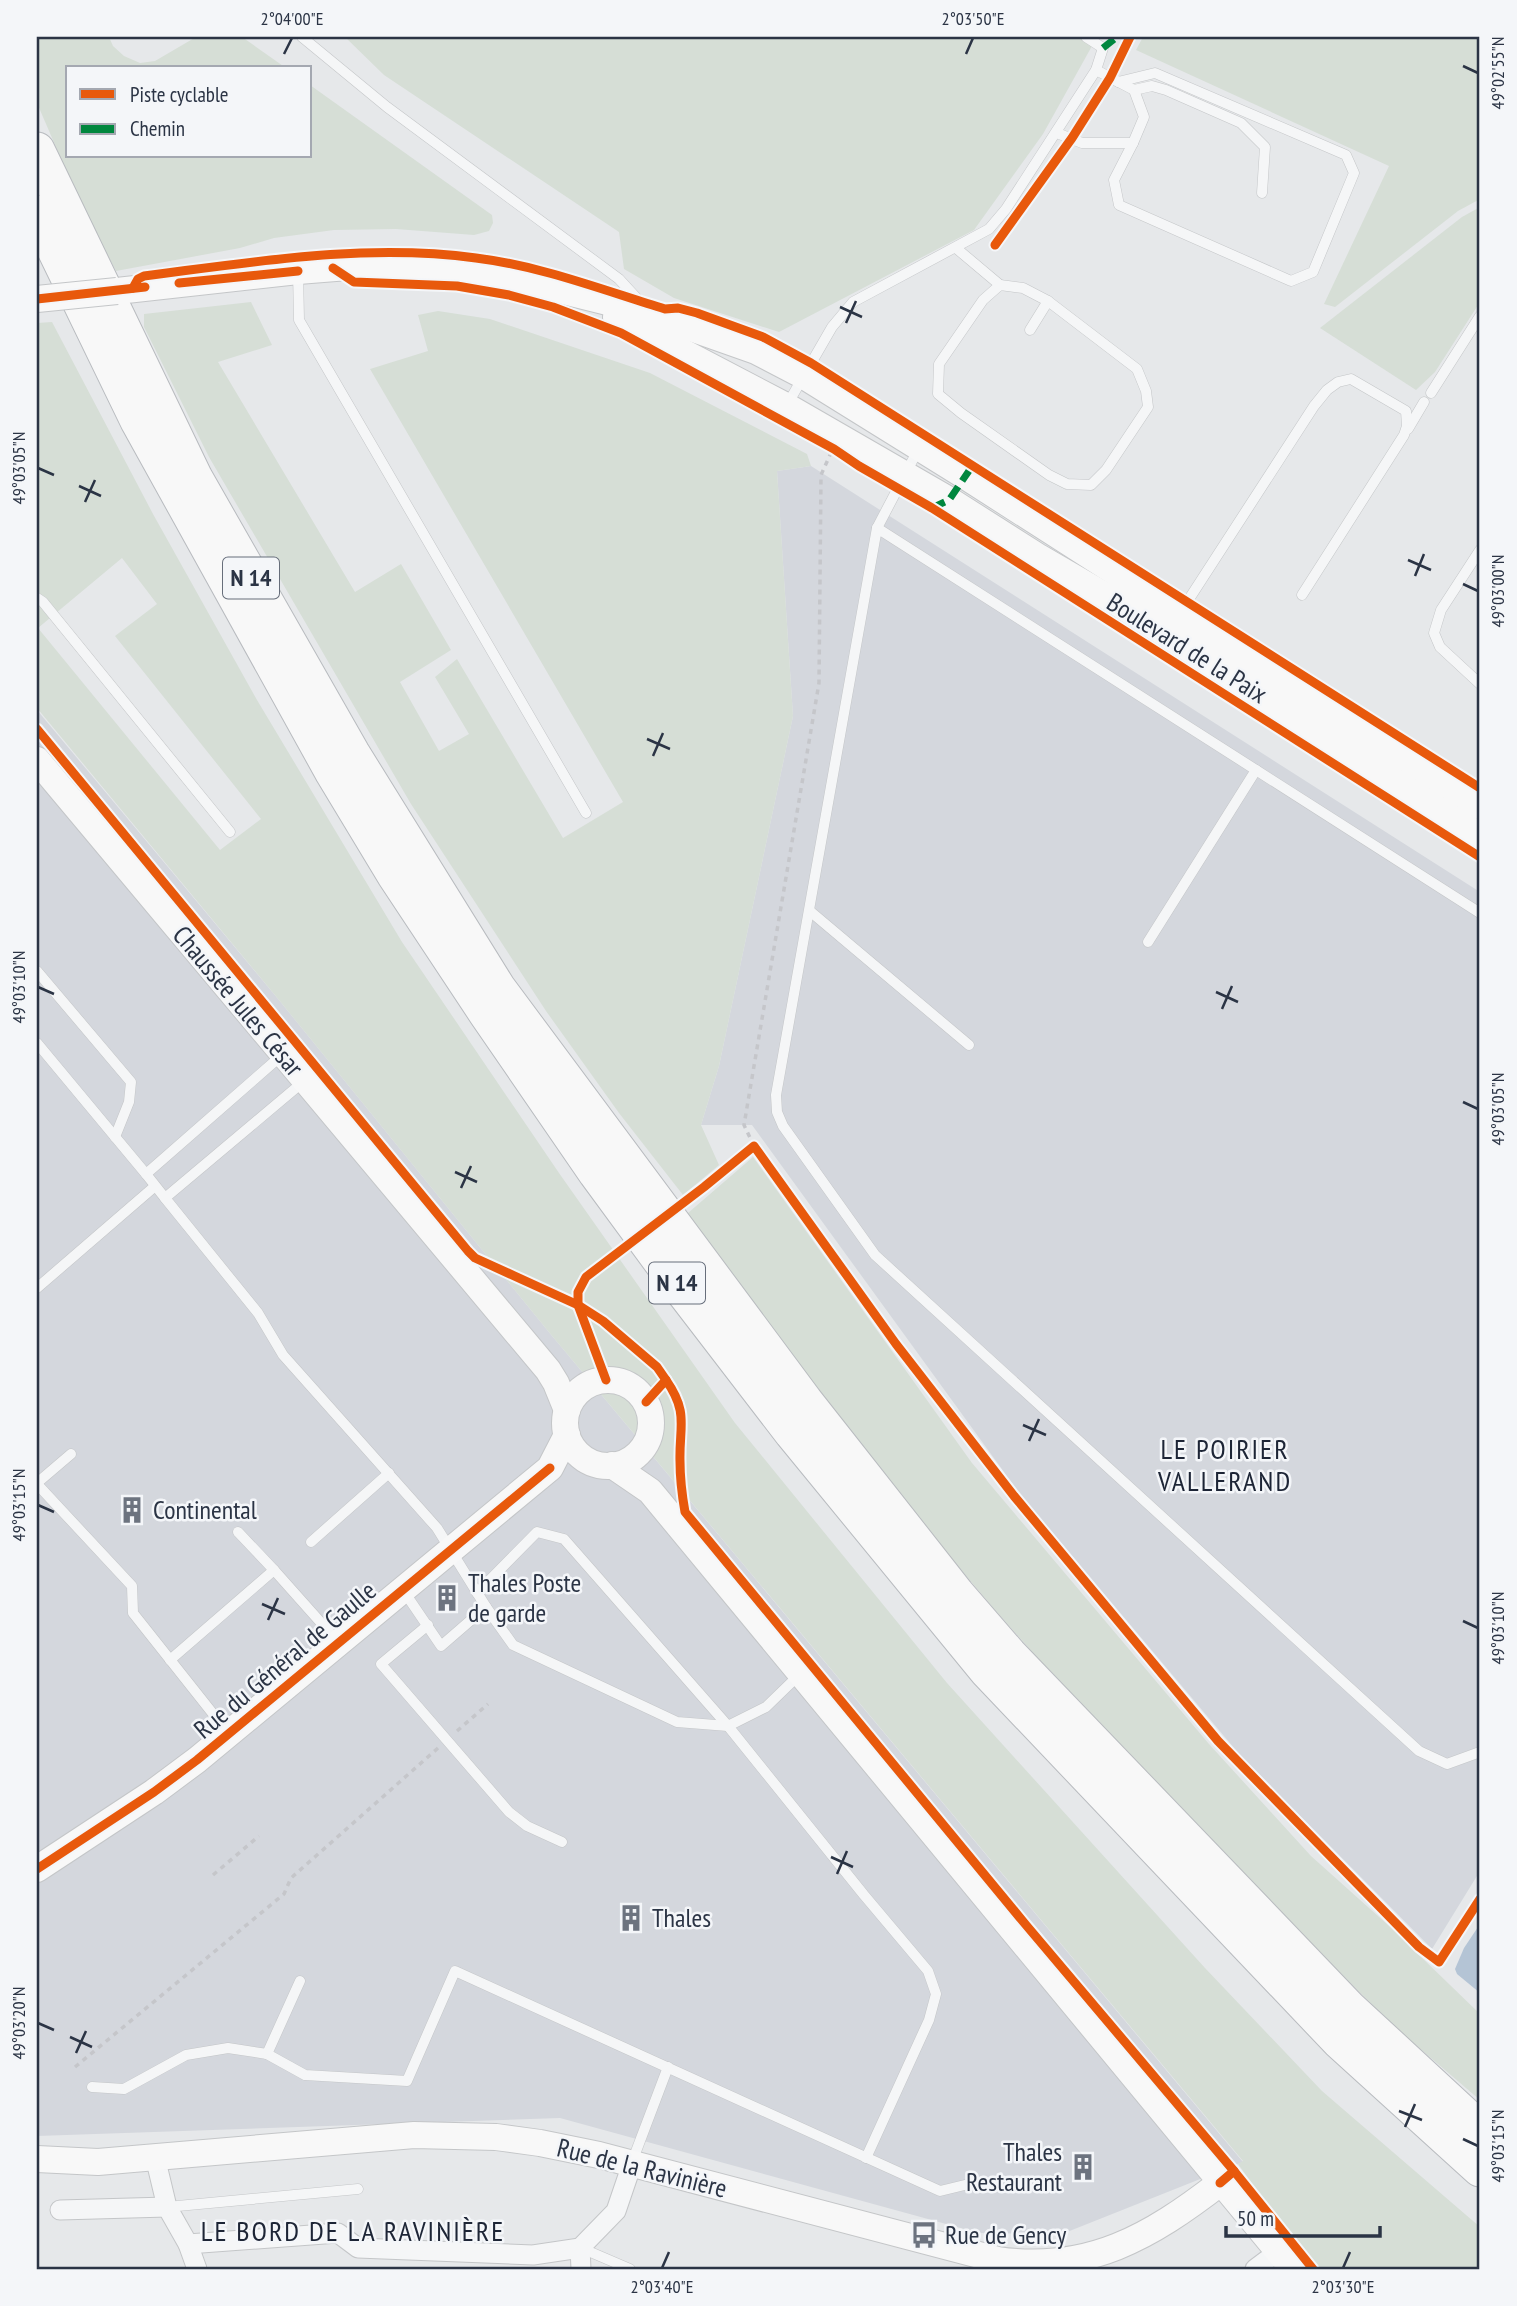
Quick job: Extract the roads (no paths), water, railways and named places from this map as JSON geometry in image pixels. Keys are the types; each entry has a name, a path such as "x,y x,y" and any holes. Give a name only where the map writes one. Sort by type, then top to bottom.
{"highway":[{"name":"N 14","path":"37,150 195,478 365,776 498,988 805,1401 957,1594 1009,1654 1349,2008 1480,2129"},
{"name":"N 14","path":"37,213 138,421 333,773 394,874 486,1013 652,1249 801,1443 986,1671 1339,2040 1480,2169"}],"main road":[{"name":"Boulevard de la Paix","path":"37,299 373,265 456,268 504,276 647,313 756,351 804,376 919,448 1480,806"},
{"name":"Boulevard de la Paix","path":"557,290 664,341 786,405 904,474 1116,602 1480,836"},
{"name":"Chaussée Jules César","path":"37,760 548,1370 556,1383 567,1422"},
{"name":"Chaussée Jules César","path":"548,1370 588,1385"},
{"path":"650,1491 646,1478 644,1447 651,1425 649,1409 642,1396 620,1381 606,1380 588,1385 572,1400 567,1422 575,1449 650,1491 1293,2269"},
{"name":"Rue du Général de Gaulle","path":"37,1870 154,1792 229,1734 550,1468 567,1422"},
{"path":"600,1462 630,1460 644,1447"},
{"name":"Rue du Général de Gaulle","path":"550,1468 600,1462"},
{"name":"Rue de la Ravinière","path":"37,2159 98,2162 439,2135 496,2137 540,2143 632,2164 997,2265 1045,2263 1095,2256 1147,2234 1220,2183"}],"street":[{"path":"155,2157 167,2207 188,2244 197,2269"},
{"path":"188,2244 338,2233 358,2248 533,2255 580,2248 616,2211 632,2164"},
{"path":"60,2210 167,2207"},
{"path":"580,2248 581,2269"}],"lane":[{"path":"302,37 387,107 619,279 647,313 664,341"},
{"path":"786,405 832,327 853,302 989,229 1006,209 1096,70 1103,48 1086,37"},
{"path":"1096,70 1134,90 1152,86 1166,90 1241,123 1265,147 1262,192"},
{"path":"1118,82 1155,73 1346,155 1353,173 1313,272 1291,281 1119,205 1114,180 1144,117 1134,90"},
{"path":"1057,132 1082,143 1133,143"},
{"path":"957,248 1000,285 1023,288 1048,302 1137,369 1146,391 1147,407 1106,470 1091,485 1067,484 1049,475 961,414 938,394 939,364 983,300 1000,285"},
{"path":"298,271 299,320 586,813"},
{"path":"1030,331 1048,302"},
{"path":"1431,393 1480,316"},
{"path":"1181,613 1326,390 1338,382 1351,379 1406,411 1407,426 1404,435"},
{"path":"1302,595 1424,402"},
{"path":"919,448 877,528 811,912 776,1095 777,1112 783,1126 875,1255 1419,1751 1447,1764 1480,1752"},
{"path":"877,528 1480,913"},
{"path":"1480,550 1441,610 1434,633 1440,647 1480,684"},
{"path":"37,598 230,832"},
{"path":"1148,942 1256,770"},
{"path":"811,912 969,1045"},
{"path":"37,971 131,1082 129,1102 115,1137"},
{"path":"37,1043 258,1313 283,1355 437,1528 513,1645 677,1722 728,1726 766,1707 801,1674"},
{"path":"146,1174 282,1055"},
{"path":"165,1198 304,1080"},
{"path":"37,1288 154,1187"},
{"path":"71,1454 37,1483 132,1586 133,1613 229,1734"},
{"path":"311,1542 389,1474"},
{"path":"238,1532 339,1643"},
{"path":"477,1593 537,1532 564,1539 728,1726 928,1971 936,1994 929,2020 866,2158"},
{"path":"170,1660 274,1570"},
{"path":"402,1590 442,1646 486,1606"},
{"path":"428,1625 381,1664 509,1812 527,1826 562,1842"},
{"path":"92,2087 124,2089 186,2055 228,2048 267,2054 305,2075 407,2081 455,1971 940,2191 973,2183"},
{"path":"267,2054 300,1981"},
{"path":"632,2164 667,2067"},
{"path":"167,2207 358,2189"},
{"path":"580,2248 629,2269"}],"water":[{"path":"1480,1924 1480,1993 1457,1974 1455,1969 1464,1948"}],"place":[{"name":"Continental","path":"132,1510"},
{"name":"Thales Poste de garde","path":"447,1598"},
{"name":"Thales","path":"631,1918"},
{"name":"Thales Restaurant","path":"1083,2167"},
{"name":"Rue de Gency","path":"924,2235"}],"district":[{"name":"LE POIRIER VALLERAND","path":"1225,1465"},
{"name":"LE BORD DE LA RAVINIÈRE","path":"353,2231"}]}
